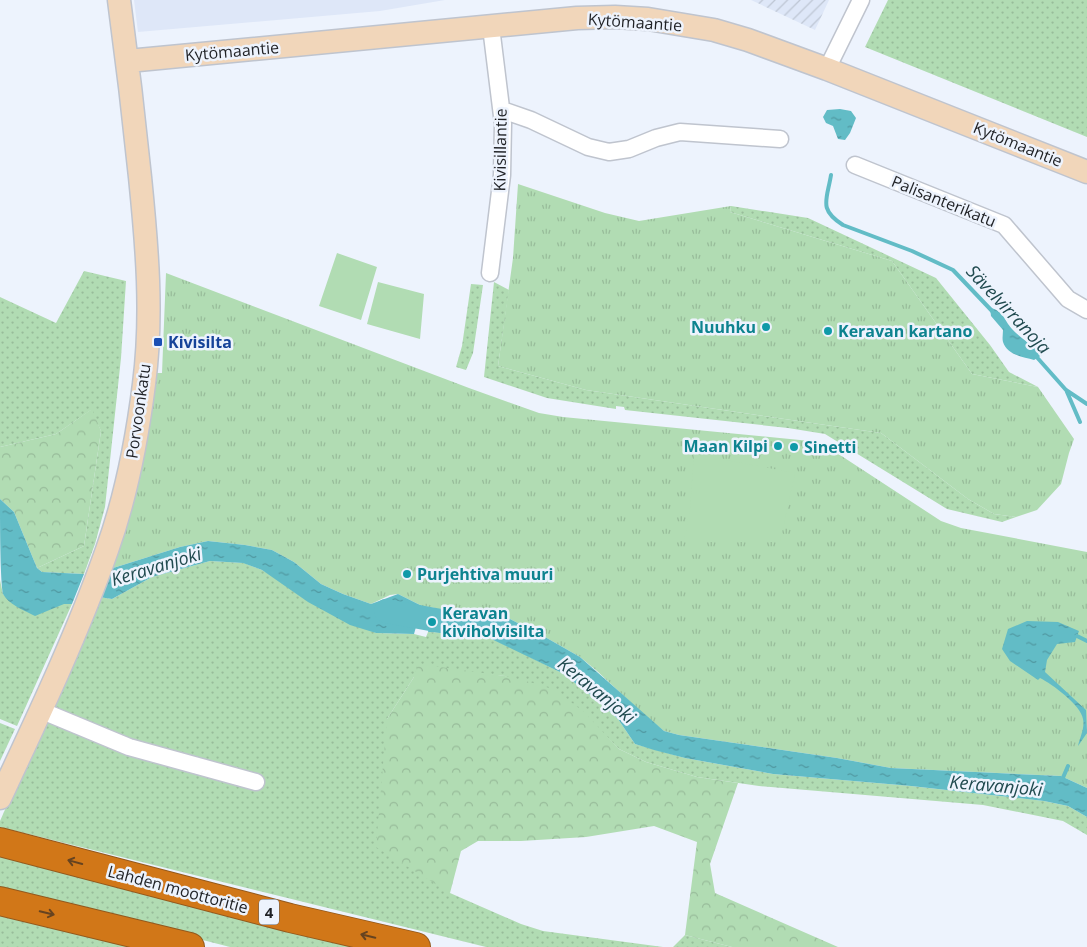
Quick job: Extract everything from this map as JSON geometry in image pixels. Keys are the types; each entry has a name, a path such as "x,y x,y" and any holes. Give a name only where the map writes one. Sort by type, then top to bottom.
{"highway":[{"name":"Lahden moottoritie","path":"0,842 290,918 416,947"},
{"path":"0,901 190,947"}],"street":[{"name":"Porvoonkatu","path":"0,798 80,622 108,549 128,478 144,384 148,324 148,251 128,61 119,0"},
{"path":"827,69 861,0"},
{"name":"Kytömaantie","path":"128,61 577,18 614,17 648,19 714,30 748,40 827,69 1087,172"},
{"name":"Kivisillantie","path":"490,273 502,175 502,110 491,27"},
{"path":"502,110 588,147 609,152 629,149 656,138 680,132 780,139"},
{"name":"Palisanterikatu","path":"855,166 1004,225 1068,299 1087,310"},
{"path":"40,710 129,747 256,782"}],"shaded area":[{"path":"134,0 445,0 380,11 138,32"},
{"path":"751,0 829,0 815,30"}],"green space":[{"path":"888,0 1087,0 1087,137 865,47"},
{"path":"518,184 605,213 639,221 731,206 730,212 892,261 972,374 1038,387 1074,439 1061,484 1037,510 1016,517 994,514 968,499 881,433 586,390 498,366 513,258"},
{"path":"731,206 808,218 936,278 990,345 1009,372 1038,387 972,374 892,261 730,212"},
{"path":"337,253 377,267 361,320 319,306"},
{"path":"84,271 126,281 121,358 105,507 95,544 84,574 42,572 37,568 84,546 101,431 91,410 56,434 0,447 0,297 56,323"},
{"path":"166,273 539,413 563,417 810,441 840,455 941,521 961,528 1087,552 1087,788 1061,776 891,768 837,758 679,735 664,731 580,657 506,617 473,610 434,611 435,608 422,606 398,594 390,595 371,604 321,584 294,562 272,550 208,541 180,547 110,569 153,373 162,373"},
{"path":"378,282 424,294 420,339 367,324"},
{"path":"494,282 509,290 498,366 586,390 881,433 968,499 994,514 1016,517 1002,522 947,509 825,434 788,428 625,410 624,407 616,406 616,409 547,398 484,377"},
{"path":"471,284 483,285 473,353 466,370 456,367 462,346"},
{"path":"92,409 101,431 84,546 37,568 14,512 0,499 0,447 56,434"},
{"path":"694,454 795,473 780,542 684,542 690,508"},
{"path":"210,561 244,563 262,570 376,633 414,634 426,637 428,632 481,634 562,673 618,719 635,744 685,758 773,774 911,786 1044,801 1068,806 1087,817 1087,835 1063,821 983,805 759,786 697,777 646,762 619,749 603,733 505,676 473,673 414,677 387,719 450,893 521,924 543,931 663,947 486,947 0,827 0,821 99,597 112,599 152,577"},
{"path":"0,580 3,594 12,603 72,604 17,726 0,719"},
{"path":"418,664 505,676 555,690 584,712 619,749 646,762 697,777 738,783 710,864 715,893 838,947 732,947 685,935 697,842 654,826 586,837 521,841 478,841 461,851 450,893 376,847 387,719 414,677"},
{"path":"0,723 15,729 0,761"},
{"path":"0,855 375,947 230,947 0,888"},
{"path":"0,912 136,947 0,947"},
{"path":"685,935 732,947 673,947"}],"water":[{"path":"840,109 851,111 856,118 845,140 838,139 833,126 826,123 823,117 827,110"},
{"path":"990,308 1001,313 1009,326 1042,355 1034,360 1016,355 1008,350 1003,342 1003,330 991,316"},
{"path":"0,499 14,512 37,568 42,572 84,574 72,604 64,604 35,616 17,607 5,598 1,576"},
{"path":"208,541 272,550 294,562 321,584 371,604 398,594 422,606 414,634 376,633 350,625 308,602 262,570 243,563 210,561 152,577 112,599 99,597 110,569 180,547"},
{"path":"473,610 506,617 580,657 664,731 679,735 837,758 891,768 1061,776 1087,788 1087,817 1068,806 1044,801 911,786 773,774 685,758 635,744 618,719 562,673 481,634 428,632 434,611"},
{"path":"1027,621 1058,622 1079,631 1075,642 1057,644 1047,660 1045,672 1086,710 1087,733 1078,746 1083,729 1083,719 1072,701 1052,685 1040,678 1038,680 1010,661 1002,649 1008,629"}],"waterway":[{"name":"Sävelvirranoja","path":"831,175 826,203 827,209 835,219 843,225 912,251 953,270 993,312"},
{"name":"Sävelvirranoja","path":"1034,354 1066,390 1087,404"},
{"path":"1067,392 1080,422"},
{"name":"Keravanjoki","path":"386,611 441,621 464,621"},
{"path":"1077,636 1087,641"},
{"path":"1062,780 1068,766"}],"place":[{"name":"Nuuhku","path":"766,327"},
{"name":"Keravan kartano","path":"828,331"},
{"name":"Kivisilta","path":"158,342"},
{"name":"Maan Kilpi","path":"778,446"},
{"name":"Sinetti","path":"794,447"},
{"name":"Purjehtiva muuri","path":"407,574"},
{"name":"Keravan kiviholvisilta","path":"432,622"}]}
